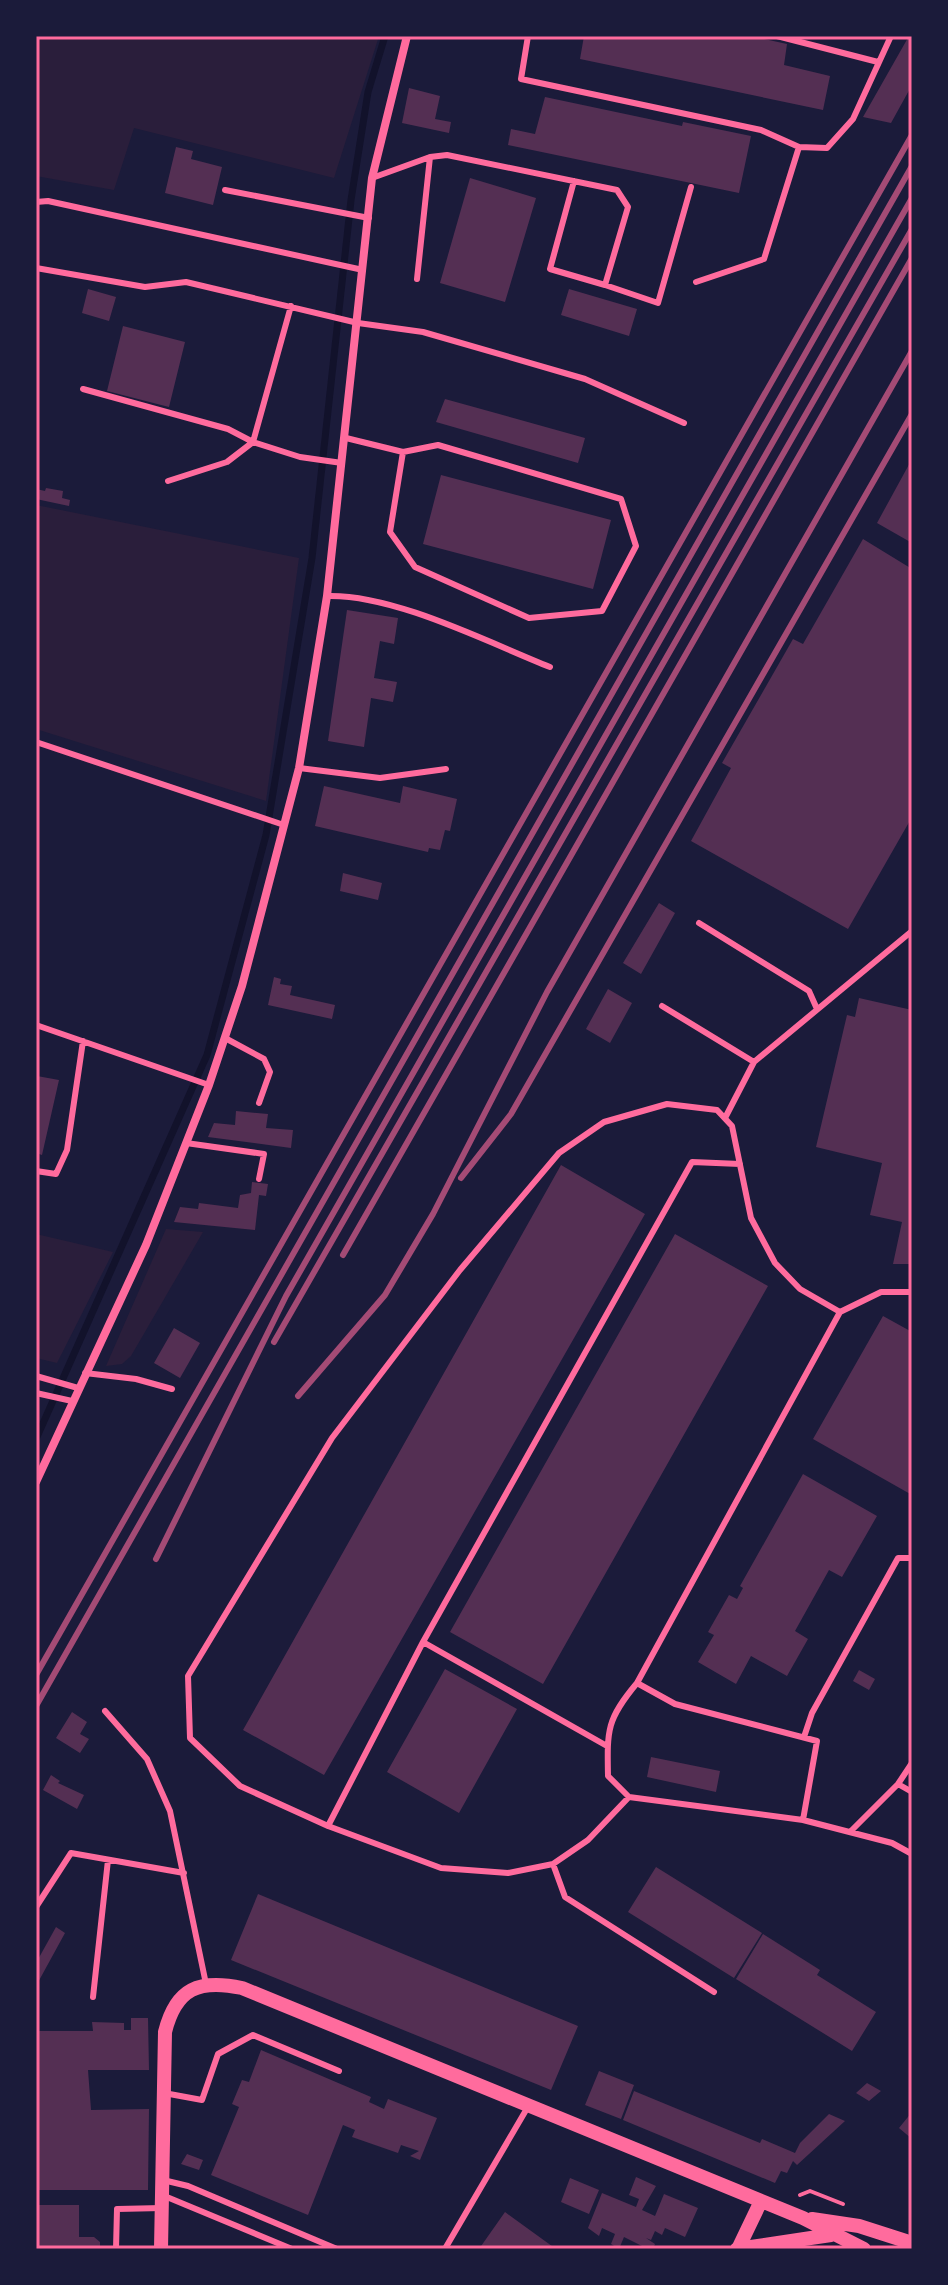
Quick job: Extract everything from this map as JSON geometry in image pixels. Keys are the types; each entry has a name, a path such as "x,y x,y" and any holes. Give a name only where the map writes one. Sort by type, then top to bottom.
{"street":[{"path":"36,1482 146,1245 209,1085 225,1038 299,768 327,596 372,178 407,36"},
{"path":"161,2249 165,2032 169,2015 185,1994 206,1984 242,1988 803,2218 864,2249"},
{"path":"737,2249 761,2201"},
{"path":"803,2218 859,2226 912,2243"},
{"path":"737,2249 832,2235"}],"lane":[{"path":"528,36 521,79 761,130 799,147 827,148 853,119 891,36"},
{"path":"777,36 878,62"},
{"path":"696,282 764,259 799,147"},
{"path":"372,178 430,157 447,155 617,190 628,207 605,285"},
{"path":"417,279 430,157"},
{"path":"574,181 550,269 658,303 691,187"},
{"path":"225,190 369,218"},
{"path":"36,202 48,201 363,270"},
{"path":"36,268 145,287 186,282 358,323 423,332 585,379 684,423"},
{"path":"168,481 227,462 253,442 291,306"},
{"path":"83,389 228,429 253,442 300,457 343,463"},
{"path":"346,438 403,452 438,445 621,499 636,546 602,611 529,618 415,567 390,532 403,452"},
{"path":"327,596 341,596 419,614 550,667"},
{"path":"36,742 284,825"},
{"path":"299,768 380,778 446,769"},
{"path":"699,923 809,991 817,1009"},
{"path":"725,1118 754,1062 912,931"},
{"path":"662,1006 754,1062"},
{"path":"36,1025 209,1085"},
{"path":"225,1038 264,1059 270,1072 259,1103"},
{"path":"36,1171 56,1174 67,1150 83,1041"},
{"path":"629,1797 588,1840 553,1864 508,1873 441,1868 328,1826 240,1786 190,1738 188,1676 332,1438 460,1270 559,1153 604,1122 667,1104 717,1110 732,1126 751,1218 775,1263 800,1289 840,1312"},
{"path":"186,1143 264,1154 259,1179"},
{"path":"328,1826 423,1642 692,1162 740,1164"},
{"path":"912,1292 881,1292 840,1312 637,1683 612,1713 607,1746 608,1776 629,1797 803,1820 892,1843 912,1854"},
{"path":"85,1373 136,1379 172,1389"},
{"path":"36,1376 78,1388"},
{"path":"36,1393 72,1401"},
{"path":"804,1737 812,1713 898,1558 912,1558"},
{"path":"423,1642 607,1746"},
{"path":"637,1683 675,1704 817,1741 803,1820"},
{"path":"105,1711 147,1759 170,1811 206,1984"},
{"path":"850,1832 898,1784 912,1763"},
{"path":"898,1784 912,1792"},
{"path":"36,1907 71,1853 184,1873"},
{"path":"93,1997 108,1860"},
{"path":"553,1864 565,1897 714,1992"},
{"path":"164,2093 202,2100 218,2054 253,2035 339,2071"},
{"path":"446,2247 529,2105"},
{"path":"116,2249 117,2209 188,2186 337,2249"},
{"path":"162,2194 292,2249"}],"shaded area":[{"path":"36,36 379,36 334,178 134,128 114,190 36,176"},
{"path":"36,505 299,558 266,801 36,729"},
{"path":"166,1229 203,1232 131,1356 122,1364 106,1366"},
{"path":"36,1234 113,1252 57,1363 36,1358"}],"building":[{"path":"584,36 750,36 787,44 784,65 830,76 823,110 580,59"},
{"path":"909,36 912,36 912,85 891,123 863,117"},
{"path":"409,88 440,96 435,119 451,122 449,133 402,123"},
{"path":"545,97 682,126 683,122 751,136 739,193 508,145 511,129 535,134"},
{"path":"176,147 193,151 191,159 222,167 213,205 165,193"},
{"path":"470,178 536,198 505,302 440,283"},
{"path":"88,289 116,297 109,321 82,313"},
{"path":"569,289 637,309 629,336 561,315"},
{"path":"123,326 185,342 169,407 107,391"},
{"path":"445,399 585,438 578,463 436,422"},
{"path":"912,459 912,543 877,523"},
{"path":"441,475 611,520 593,589 423,544"},
{"path":"46,488 63,491 62,498 70,500 69,506 36,499 36,489 45,491"},
{"path":"863,539 912,569 912,817 848,929 691,841 731,768 722,763 793,639 803,644"},
{"path":"347,610 398,618 394,644 380,641 374,678 397,682 393,702 371,698 364,747 328,741"},
{"path":"324,786 400,803 403,786 457,799 450,831 445,830 440,850 429,848 428,852 315,826"},
{"path":"343,873 382,883 378,900 340,891"},
{"path":"659,903 675,913 641,974 623,963"},
{"path":"274,977 281,979 280,984 292,986 290,995 335,1005 332,1019 268,1005"},
{"path":"608,989 632,1003 610,1043 586,1029"},
{"path":"859,998 912,1010 912,1264 893,1264 902,1222 870,1215 882,1163 816,1147 847,1015 855,1017"},
{"path":"37,1076 59,1080 42,1155 36,1153"},
{"path":"236,1111 268,1114 266,1128 293,1130 291,1148 208,1137 214,1123 235,1125"},
{"path":"561,1165 645,1214 324,1775 243,1730"},
{"path":"252,1182 268,1184 266,1196 259,1195 255,1230 174,1222 180,1207 198,1209 199,1203 238,1208 240,1195 251,1193"},
{"path":"675,1234 768,1286 543,1684 450,1632"},
{"path":"883,1316 912,1332 912,1495 813,1439"},
{"path":"174,1328 200,1343 180,1378 154,1363"},
{"path":"803,1474 877,1516 842,1577 829,1570 795,1631 808,1639 787,1676 751,1656 736,1684 698,1662 714,1635 708,1632 729,1595 737,1599 743,1588 740,1586"},
{"path":"445,1669 517,1709 459,1813 387,1772"},
{"path":"859,1670 875,1679 869,1690 853,1681"},
{"path":"72,1712 87,1722 80,1734 89,1739 80,1753 56,1738"},
{"path":"651,1757 720,1771 716,1792 647,1777"},
{"path":"51,1775 60,1781 58,1783 84,1795 77,1809 43,1790"},
{"path":"656,1867 762,1933 734,1978 628,1912"},
{"path":"258,1894 578,2026 551,2090 231,1960"},
{"path":"56,1927 65,1933 36,1986 36,1963"},
{"path":"763,1934 820,1970 817,1975 876,2012 852,2051 736,1979"},
{"path":"131,2018 148,2018 149,2070 88,2070 91,2110 149,2109 148,2190 36,2190 36,2031 93,2031 92,2022 124,2023 124,2030 131,2030"},
{"path":"261,2050 371,2097 369,2102 384,2109 388,2099 437,2118 420,2160 410,2156 419,2151 401,2145 398,2153 352,2137 355,2130 343,2125 308,2215 211,2175 239,2107 232,2104 242,2080 249,2082"},
{"path":"599,2071 634,2085 621,2119 585,2105"},
{"path":"867,2083 881,2091 869,2101 856,2093"},
{"path":"634,2091 760,2143 762,2139 795,2153 800,2143 829,2114 845,2121 797,2165 793,2161 787,2173 781,2171 775,2183 623,2120"},
{"path":"912,2112 912,2139 899,2128"},
{"path":"187,2154 203,2160 199,2170 181,2164"},
{"path":"636,2177 656,2186 642,2210 655,2216 664,2194 698,2208 685,2237 665,2228 662,2235 655,2231 651,2240 646,2238 655,2244 653,2249 641,2249 642,2246 624,2237 619,2249 611,2244 615,2234 602,2228 599,2236 588,2228 602,2193 636,2207 639,2199 629,2195"},
{"path":"570,2178 599,2190 589,2214 561,2202"},
{"path":"36,2205 79,2205 79,2237 94,2237 100,2242 100,2249 36,2249"},
{"path":"505,2212 556,2249 479,2249"}],"waterway":[{"path":"36,1439 207,1055 266,835 312,558 351,200 368,92 385,36"}],"railway":[{"path":"36,1675 912,135"},
{"path":"36,1706 912,166"},
{"path":"156,1559 286,1296 912,198"},
{"path":"274,1342 912,229"},
{"path":"343,1255 912,258"},
{"path":"298,1396 385,1295 433,1214 547,992 912,351"},
{"path":"461,1178 511,1114 912,414"}]}
